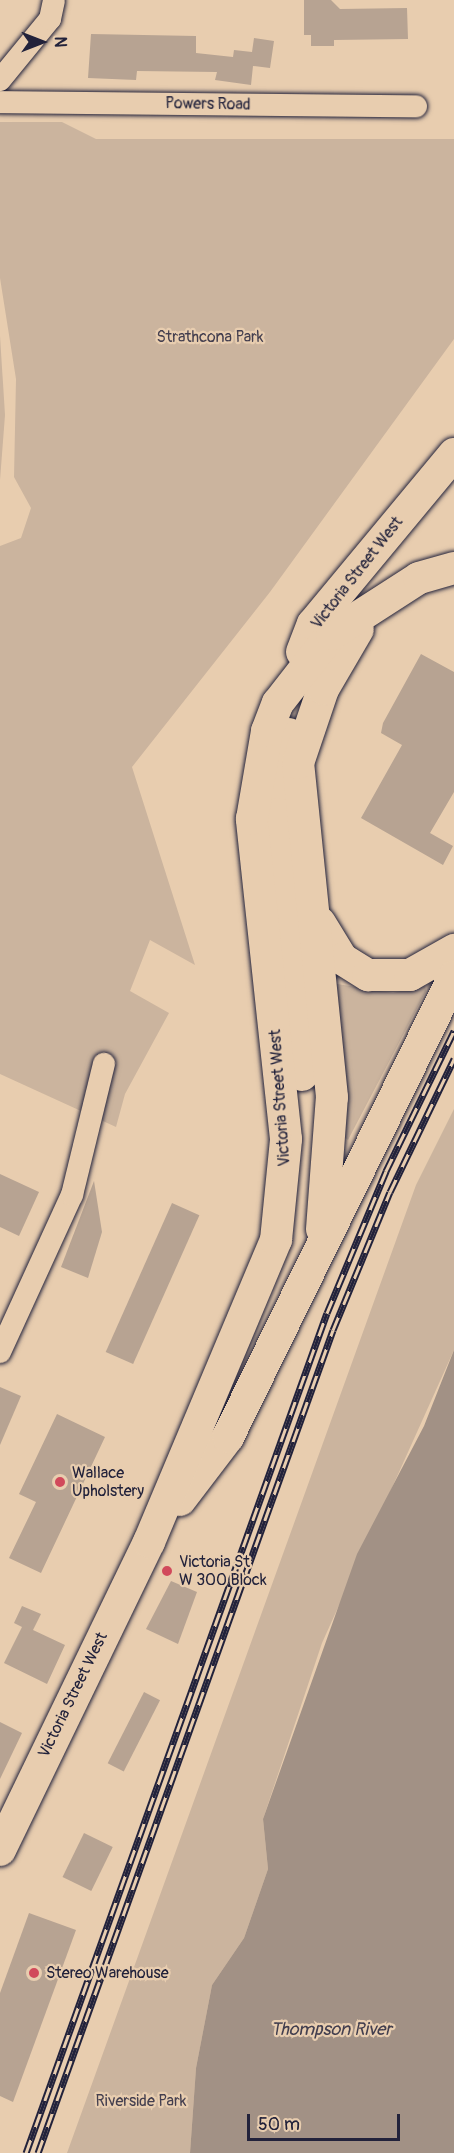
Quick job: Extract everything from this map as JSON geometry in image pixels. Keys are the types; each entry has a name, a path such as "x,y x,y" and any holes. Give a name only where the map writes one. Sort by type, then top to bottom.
{"main road":[{"name":"Victoria Street West","path":"0,1850 149,1542 261,1283 285,1185 279,1063 252,819 259,766 278,704 313,624 454,454"},
{"name":"Victoria Street West","path":"278,704 332,634 419,578 454,568"},
{"path":"170,1512 280,1289 293,1236 306,1126 278,814 281,763 292,722 312,683 379,602"},
{"path":"320,1248 332,1097 315,914 299,808 298,763 322,689 358,629"},
{"path":"315,914 342,958 368,975 410,975 454,950"},
{"name":"Victoria Street West","path":"149,1542 228,1437 454,976"}],"street":[{"path":"0,80 50,19 54,0"},
{"name":"Powers Road","path":"0,102 416,106"},
{"path":"0,1352 72,1195 104,1064"}],"green space":[{"name":"Strathcona Park","path":"0,122 62,122 96,139 454,139 454,339 270,592 132,767 195,965 150,940 130,991 169,1013 125,1094 116,1127 0,1074 0,546 21,538 31,508 14,477 16,379 0,278"},
{"path":"0,336 5,415 0,480"},
{"path":"331,983 393,993 425,985 426,991 348,1140 342,1136"},
{"name":"Riverside Park","path":"454,1109 454,1350 322,1643 263,1819 268,1869 244,1938 212,1985 196,2068 190,2153 67,2153 416,1185"}],"water":[{"name":"Thompson River","path":"454,1350 454,2153 190,2153 196,2068 212,1985 244,1938 268,1869 263,1819 357,1554 424,1426"}],"building":[{"path":"304,0 331,0 340,9 407,8 408,39 334,40 334,46 311,46 311,35 304,35"},
{"path":"91,34 196,36 196,53 233,57 234,50 252,52 254,38 274,41 270,68 253,66 251,85 215,80 217,72 137,71 136,80 88,78"},
{"path":"421,654 454,672 454,792 430,833 453,846 443,865 361,818 402,745 381,733 383,723"},
{"path":"0,1174 39,1192 19,1236 0,1227"},
{"path":"94,1181 102,1232 88,1278 61,1267"},
{"path":"172,1203 199,1215 133,1364 106,1352"},
{"path":"0,1387 21,1396 0,1445"},
{"path":"57,1414 105,1437 41,1573 9,1558 36,1502 19,1494"},
{"path":"171,1581 197,1592 178,1644 146,1629"},
{"path":"22,1606 41,1614 33,1630 65,1645 47,1684 4,1663 22,1627 14,1623"},
{"path":"144,1692 160,1700 124,1771 108,1763"},
{"path":"0,1722 22,1733 0,1779"},
{"path":"84,1833 113,1847 91,1891 63,1877"},
{"path":"29,1913 76,1930 13,2102 0,2096 0,1993"}],"railway":[{"path":"26,2153 327,1313 386,1171 454,1031"},
{"path":"38,2153 333,1330 390,1192 454,1059"}],"place":[{"name":"Wallace Upholstery","path":"60,1482"},
{"name":"Victoria St W 300 Block","path":"167,1571"},
{"name":"Stereo Warehouse","path":"34,1973"}]}
